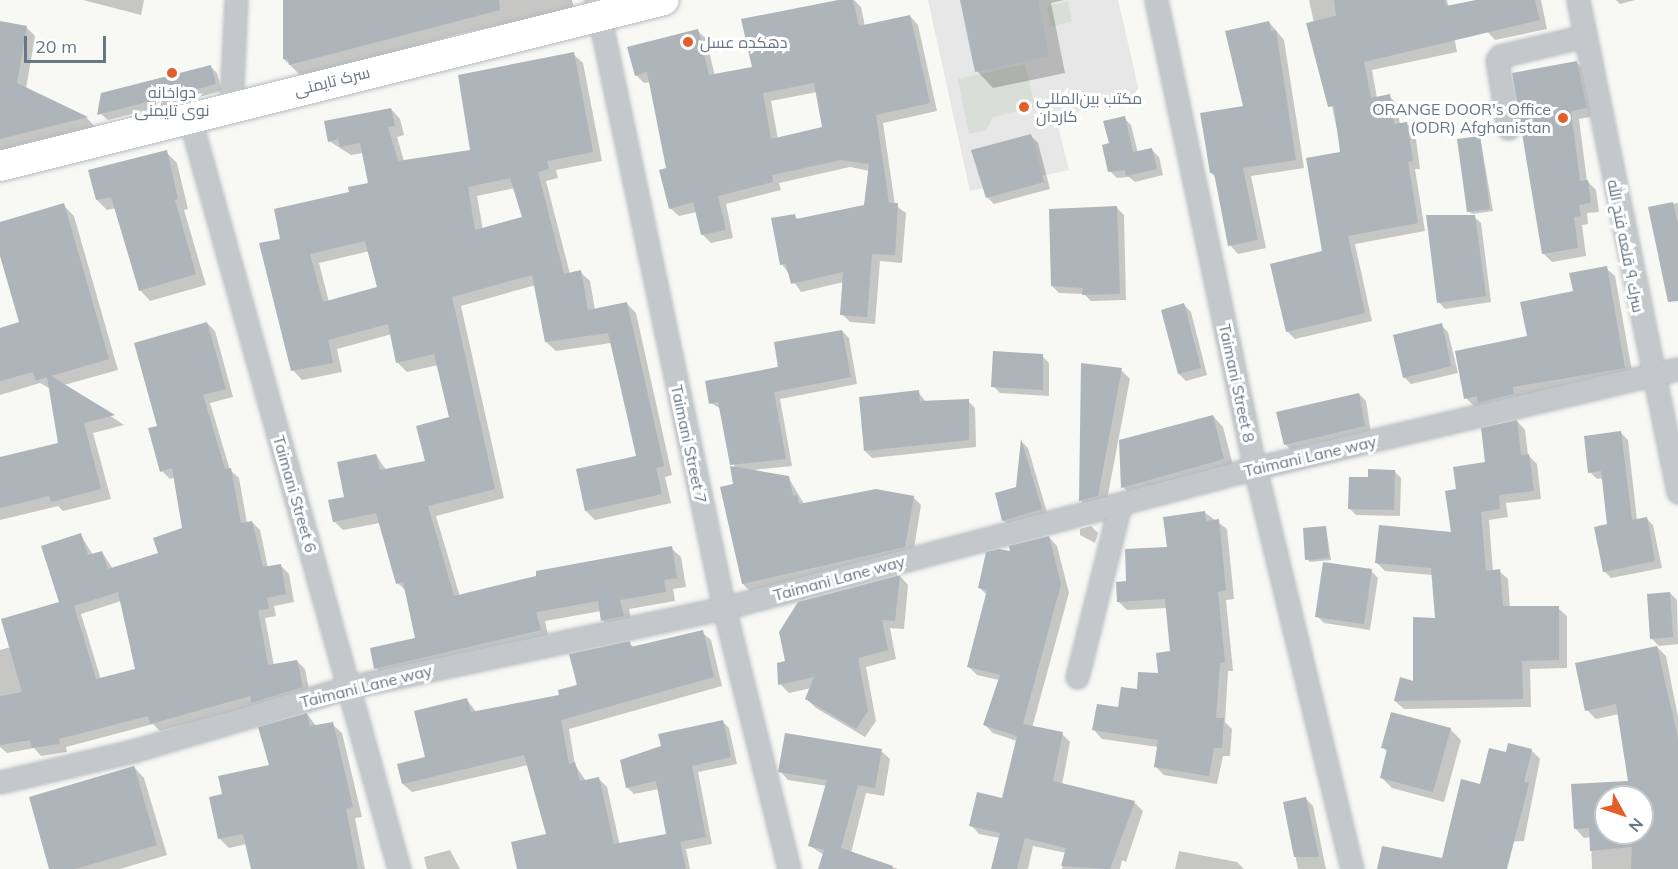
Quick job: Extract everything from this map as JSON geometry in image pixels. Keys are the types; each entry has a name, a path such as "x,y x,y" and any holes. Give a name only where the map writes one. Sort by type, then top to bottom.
{"main road":[{"name":"سرک تایمنی","path":"0,166 190,119 231,105 598,8 664,0"}],"street":[{"path":"231,105 236,0"},
{"name":"Taimani Street 8","path":"1156,0 1255,468 1352,869"},
{"name":"سرك ٩ قلعه فتح الله","path":"1578,0 1652,376 1678,492"},
{"name":"Taimani Street 7","path":"598,8 724,608 789,869"},
{"path":"1508,128 1497,60 1500,56 1585,36"},
{"name":"Taimani Street 6","path":"190,119 399,869"},
{"name":"Taimani Lane way","path":"0,782 133,751 348,687 724,608 1255,468 1678,369"},
{"path":"1077,677 1120,504"}],"shaded area":[{"name":"مکتب بین‌المللی کاردان","path":"928,0 1118,0 1140,95 1056,118 1069,170 970,191"},
{"path":"1068,1 1072,21 1051,27 1047,6"},
{"path":"1025,64 1035,107 993,117 986,130 969,134 958,79"}],"building":[{"path":"283,0 499,0 500,10 289,65 288,60 283,59"},
{"path":"838,0 853,0 859,26 910,15 930,103 876,115 889,203 898,203 895,255 872,254 867,317 840,315 843,272 791,284 786,264 780,265 771,218 795,214 796,219 864,205 869,164 841,160 772,175 773,182 718,196 726,230 701,235 693,202 669,209 659,170 666,168 647,72 635,76 627,47 698,29 709,75 752,67 741,19","holes":["814,83 822,127 771,139 763,93"]},
{"path":"960,0 1038,0 1049,56 975,72"},
{"path":"1334,0 1445,0 1446,6 1476,0 1535,0 1540,20 1364,62 1371,98 1390,94 1394,124 1407,122 1413,161 1408,162 1418,223 1348,236 1365,313 1286,332 1270,264 1322,251 1306,158 1340,152 1334,106 1328,107 1306,23 1336,16"},
{"path":"0,21 27,26 17,83 88,117 0,139"},
{"path":"1269,21 1271,31 1276,30 1296,160 1243,168 1258,240 1228,246 1214,173 1210,173 1200,113 1243,106 1225,31"},
{"path":"574,52 593,152 547,161 549,169 538,172 564,274 581,270 588,310 627,302 664,466 656,468 662,494 585,511 576,469 636,456 608,333 545,342 532,275 452,297 495,489 428,506 454,596 536,576 536,571 672,546 677,578 664,580 666,592 620,600 624,616 601,621 598,601 536,612 541,630 374,669 370,648 415,638 403,582 396,584 376,513 333,522 328,500 344,497 337,462 376,454 380,470 425,461 416,426 449,417 434,354 396,363 388,324 328,340 333,363 291,371 259,243 280,239 274,209 349,192 348,187 368,183 360,143 340,147 338,139 328,142 324,121 391,108 395,126 388,127 398,161 470,150 458,75","holes":["510,178 522,217 475,230 468,187","365,241 377,287 323,302 310,254"]},
{"path":"1577,61 1587,108 1571,111 1580,181 1588,180 1591,203 1579,205 1581,216 1574,217 1578,248 1542,254 1512,73"},
{"path":"211,65 216,84 97,115 101,93"},
{"path":"1125,116 1133,152 1152,148 1157,169 1126,176 1125,170 1108,172 1102,145 1109,143 1103,121"},
{"path":"1031,134 1044,182 986,198 971,150"},
{"path":"1480,136 1490,209 1467,212 1457,139"},
{"path":"167,150 178,199 175,200 196,274 139,291 111,197 96,200 88,170"},
{"path":"1673,202 1678,224 1678,301 1668,302 1648,207"},
{"path":"64,203 109,359 51,376 115,415 84,423 101,489 51,502 49,496 0,508 0,457 58,443 47,377 36,381 33,372 0,381 0,328 19,322 0,256 0,222"},
{"path":"1117,206 1120,294 1082,295 1083,288 1051,286 1049,209"},
{"path":"1426,215 1475,215 1486,296 1437,303"},
{"path":"1607,266 1625,368 1513,387 1514,394 1478,403 1477,396 1464,399 1455,351 1527,336 1520,302 1573,291 1569,273"},
{"path":"1184,303 1201,368 1178,374 1161,310"},
{"path":"207,322 226,389 203,395 225,469 231,468 241,523 252,521 263,567 281,564 286,594 267,598 269,609 258,610 268,665 297,660 303,687 251,703 250,696 150,724 148,716 59,739 60,744 32,748 30,740 0,745 0,696 22,692 1,619 59,602 41,546 81,533 88,555 102,551 108,569 158,553 153,538 182,528 172,468 160,472 148,428 157,426 134,343","holes":["118,592 135,669 96,679 74,606"]},
{"path":"1442,323 1451,366 1403,378 1393,335"},
{"path":"842,330 851,377 774,392 786,459 730,465 718,402 709,404 705,381 778,367 774,342"},
{"path":"993,351 1043,354 1043,390 991,387"},
{"path":"1081,363 1122,368 1098,496 1079,501"},
{"path":"919,390 920,401 969,399 969,440 864,451 859,397"},
{"path":"1359,393 1365,426 1284,445 1276,412"},
{"path":"1213,415 1224,459 1121,488 1119,440"},
{"path":"1517,420 1521,455 1529,454 1534,491 1499,495 1500,509 1481,512 1486,571 1500,569 1503,606 1559,606 1559,660 1522,661 1523,699 1394,701 1400,677 1413,681 1413,617 1435,618 1431,568 1375,563 1379,525 1451,532 1445,491 1456,489 1453,467 1485,462 1481,428"},
{"path":"1621,431 1632,520 1647,517 1655,561 1603,572 1594,527 1607,524 1601,471 1588,473 1584,436"},
{"path":"1021,439 1042,509 1002,521 995,493 1016,487"},
{"path":"730,466 789,476 793,496 797,495 799,504 876,489 914,496 905,547 742,584 720,487 733,484"},
{"path":"1368,469 1395,470 1394,510 1348,509 1349,477 1368,477"},
{"path":"1205,511 1206,521 1219,519 1226,590 1218,592 1225,662 1220,663 1216,718 1224,718 1222,748 1214,748 1209,776 1154,767 1158,740 1092,730 1097,704 1118,707 1121,687 1137,689 1138,672 1158,673 1156,653 1170,651 1165,599 1117,602 1116,582 1126,581 1125,549 1167,547 1163,517"},
{"path":"1326,526 1329,558 1305,560 1303,528"},
{"path":"1049,536 1061,584 1023,724 1063,732 1053,781 1135,801 1110,869 1061,866 1066,848 1025,838 1017,869 991,869 1000,833 969,826 977,792 1002,798 1017,736 983,725 1000,675 967,667 987,590 978,588 986,552 999,549 1010,551 1009,546"},
{"path":"1323,562 1372,569 1364,624 1315,617"},
{"path":"900,575 895,621 882,620 888,650 858,658 868,711 856,729 805,699 814,677 778,685 777,663 785,661 779,632 798,602"},
{"path":"1670,592 1673,637 1650,639 1647,594"},
{"path":"703,630 714,677 561,720 569,764 575,762 580,781 599,777 614,844 666,834 656,781 626,788 620,760 661,746 658,734 723,720 731,757 692,766 706,837 680,842 686,869 517,869 511,842 546,834 524,755 402,784 397,764 425,757 414,711 467,698 471,712 559,695 558,690 577,685 569,654 630,641 631,647"},
{"path":"1657,646 1678,738 1678,869 1631,869 1632,847 1590,851 1589,828 1574,829 1571,784 1628,781 1616,704 1585,711 1575,663"},
{"path":"1391,712 1451,728 1433,792 1380,778 1387,749 1381,748"},
{"path":"307,713 310,726 333,722 353,807 346,809 358,869 251,869 243,834 218,839 209,797 222,794 218,776 269,765 258,727"},
{"path":"785,733 882,749 875,788 858,785 841,848 893,866 892,869 818,869 824,850 808,846 827,780 778,772"},
{"path":"1508,743 1532,749 1524,782 1529,783 1507,869 1377,869 1382,846 1442,858 1461,779 1480,784 1489,748 1506,752"},
{"path":"134,766 157,845 75,869 49,869 29,797"},
{"path":"1306,797 1319,857 1294,857 1283,802"}],"place":[{"name":"دهکده عسل","path":"688,42"},
{"name":"دواخانه نوی تایمنی","path":"172,73"},
{"name":"مکتب بین‌المللی کاردان","path":"1024,107"},
{"name":"ORANGE DOOR's Office (ODR) Afghanistan","path":"1563,118"}]}
